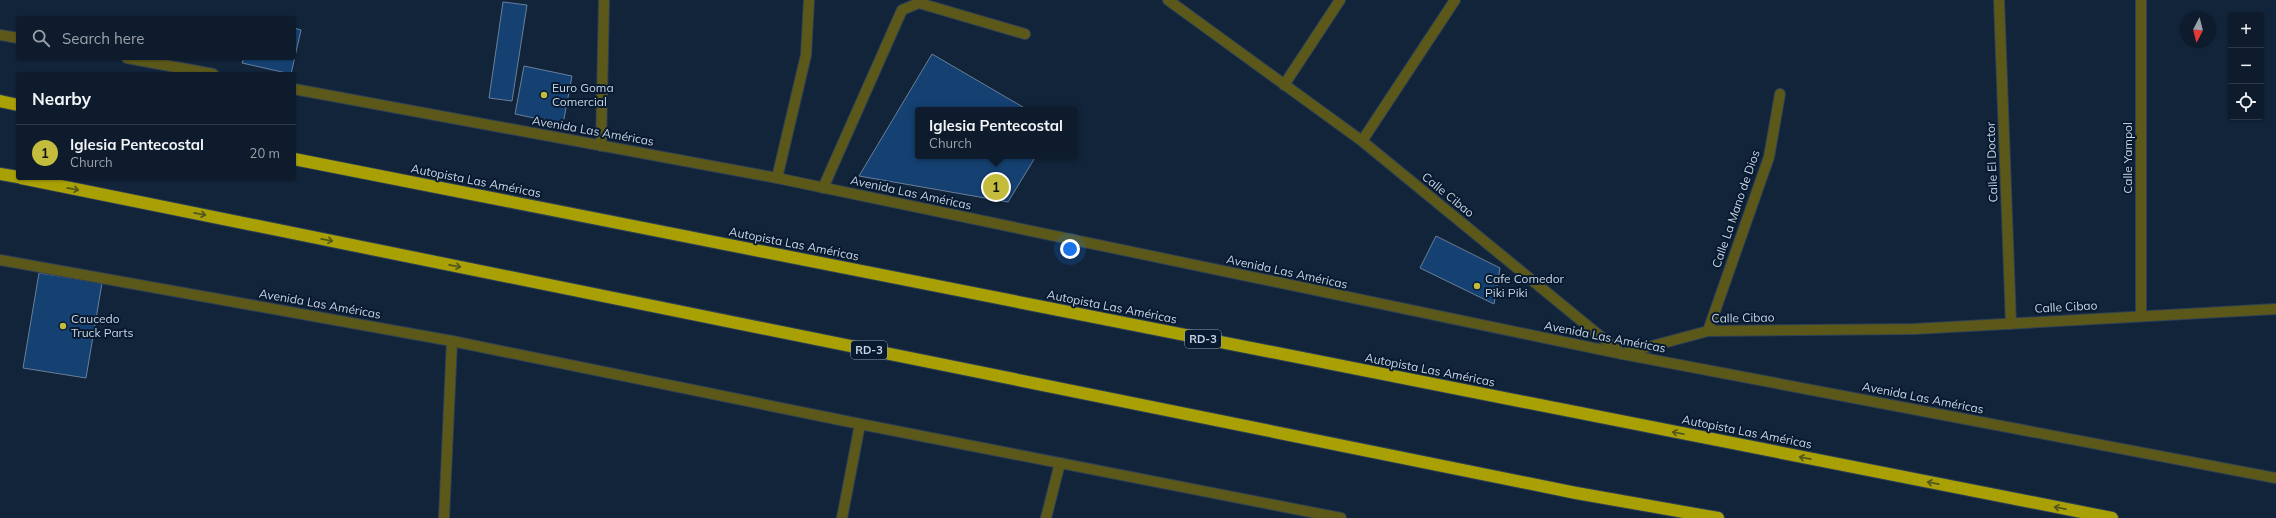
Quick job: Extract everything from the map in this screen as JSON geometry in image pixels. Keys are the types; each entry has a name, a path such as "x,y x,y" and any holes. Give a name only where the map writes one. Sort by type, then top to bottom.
{"highway":[{"path":"0,101 16,105"},
{"name":"Autopista Las Américas","path":"296,159 2112,518"},
{"name":"RD-3","path":"0,174 16,177"},
{"name":"RD-3","path":"29,180 1576,493 1718,518"}],"street":[{"path":"601,146 604,0"},
{"path":"777,178 806,55 809,0"},
{"name":"Calle Cibao","path":"1168,0 1362,141 1622,354 1708,331 1914,329 2276,309"},
{"path":"1284,84 1340,0"},
{"path":"1362,141 1455,0"},
{"name":"Calle El Doctor","path":"1999,0 2011,324"},
{"name":"Calle Yampol","path":"2141,0 2141,316"},
{"path":"822,188 902,10 919,3 1025,34"},
{"path":"0,35 16,38"},
{"path":"138,60 202,72"},
{"name":"Avenida Las Américas","path":"296,89 777,178 1622,354 2276,478"},
{"name":"Calle La Mano de Dios","path":"1708,331 1769,157 1780,94"},
{"name":"Avenida Las Américas","path":"0,260 452,340 860,424 1341,518"},
{"path":"444,518 452,340"},
{"path":"842,518 860,424"},
{"path":"1046,518 1060,463"}],"building":[{"path":"503,2 527,5 512,101 489,98"},
{"path":"296,29 301,30 296,52"},
{"path":"932,54 1023,107 915,107 915,159 1034,159 1008,202 859,176"},
{"path":"243,60 294,60 291,72 282,72 242,63"},
{"name":"Euro Goma Comercial","path":"524,66 572,76 563,124 515,114"},
{"name":"Cafe Comedor Piki Piki","path":"1436,236 1500,268 1494,304 1420,268"},
{"name":"Caucedo Truck Parts","path":"39,273 102,283 86,378 23,368"}],"place":[{"name":"Euro Goma Comercial","path":"544,95"},
{"name":"Iglesia Pentecostal","path":"996,187"},
{"name":"Cafe Comedor Piki Piki","path":"1477,286"},
{"name":"Caucedo Truck Parts","path":"63,326"}]}
